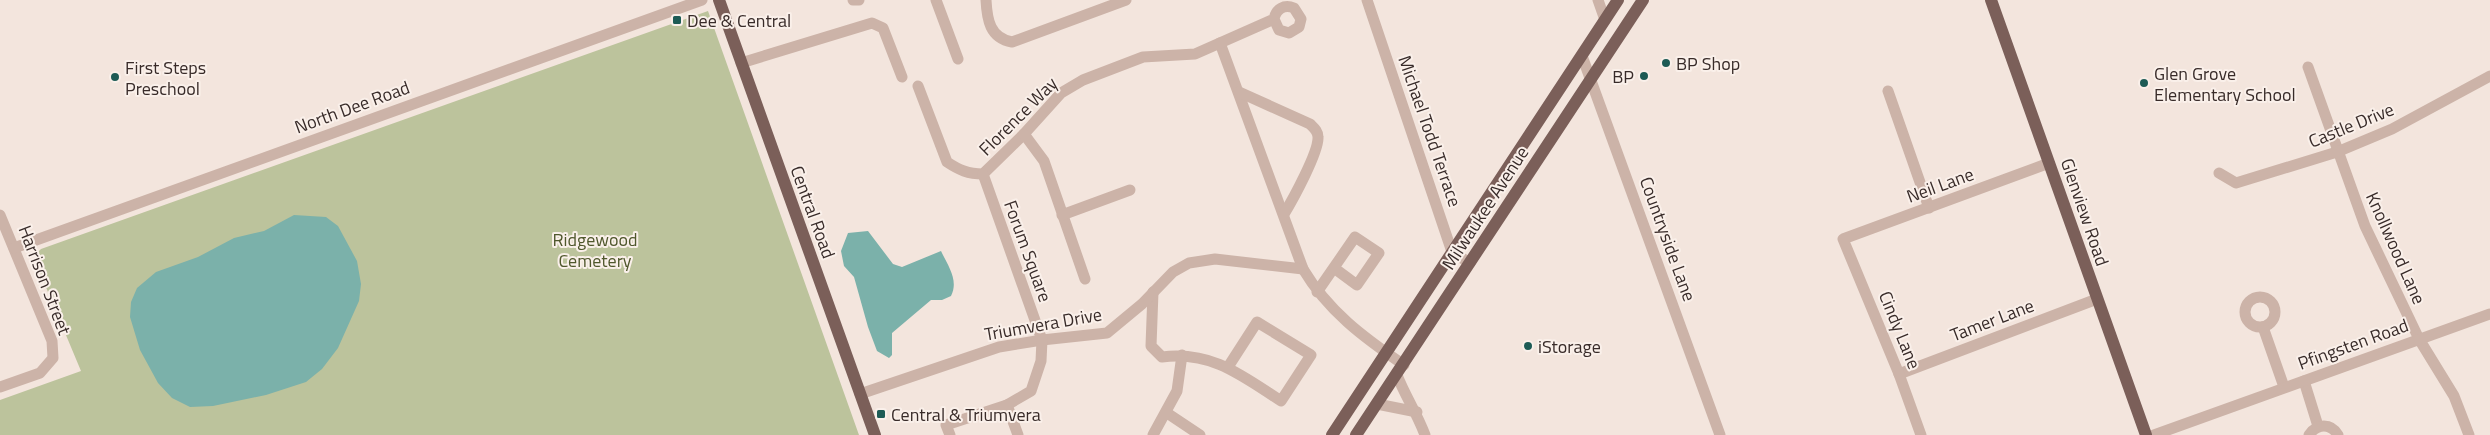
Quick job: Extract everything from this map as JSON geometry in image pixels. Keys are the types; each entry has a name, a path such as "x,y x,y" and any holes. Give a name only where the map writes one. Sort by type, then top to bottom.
{"main road":[{"name":"Central Road","path":"719,0 875,435"},
{"name":"Milwaukee Avenue","path":"1332,435 1618,0"},
{"name":"Milwaukee Avenue","path":"1356,435 1643,0"},
{"name":"Glenview Road","path":"1991,0 2146,435"}],"street":[{"name":"North Dee Road","path":"14,248 702,0"},
{"path":"853,0 859,0"},
{"path":"936,0 958,59"},
{"path":"986,0 986,15 992,31 1001,40 1012,42 1126,0"},
{"name":"Michael Todd Terrace","path":"1367,0 1452,252"},
{"path":"1598,0 1606,20"},
{"path":"1274,19 1220,43 1303,268 1317,292 1346,322 1386,352 1400,370 1406,399 1417,412 1425,435"},
{"path":"742,63 860,24 872,22 883,28 902,78"},
{"name":"Florence Way","path":"918,86 947,162 971,174 983,174 1024,134 1061,93 1083,80 1143,57 1194,54 1220,43"},
{"name":"Countryside Lane","path":"1582,56 1720,435"},
{"name":"Knollwood Lane","path":"2308,67 2365,226 2419,339 2454,396 2469,435"},
{"name":"Castle Drive","path":"2219,173 2236,183 2337,152 2392,129 2490,76"},
{"path":"1888,91 1929,208"},
{"path":"1239,92 1310,124 1317,131 1319,139 1301,184 1284,214"},
{"path":"1024,134 1044,161 1085,279"},
{"name":"Neil Lane","path":"1843,239 2049,163"},
{"name":"Forum Square","path":"983,174 1042,340"},
{"path":"1062,215 1130,190"},
{"name":"Harrison Street","path":"0,215 52,341 53,358 40,373 0,387"},
{"name":"Cindy Lane","path":"1843,239 1899,374 1921,435"},
{"path":"1452,252 1470,264"},
{"name":"Triumvera Drive","path":"860,394 999,347 1042,340 1107,334 1172,272 1189,264 1215,259 1303,268"},
{"path":"1317,292 1334,268"},
{"path":"1153,292 1150,346 1162,357 1182,355 1205,359 1228,367 1280,401 1311,355 1258,322 1228,367"},
{"name":"Tamer Lane","path":"1899,374 2097,299"},
{"name":"Pfingsten Road","path":"2154,435 2490,314"},
{"name":"Pfingsten Road","path":"2263,327 2284,387"},
{"path":"950,435 946,425 1007,405 1031,391 1041,361 1042,340"},
{"path":"1153,435 1167,413 1177,391 1182,355"},
{"path":"2304,381 2318,426"},
{"path":"1377,404 1417,412"},
{"path":"1007,405 1018,435"},
{"path":"1167,413 1200,435"},
{"path":"2309,435 2318,426 2328,426 2338,435"}],"green space":[{"name":"Ridgewood Cemetery","path":"708,11 859,435 0,435 0,400 81,371 35,261 37,253 41,249"}],"water":[{"path":"294,215 326,217 338,226 357,261 361,284 359,301 338,348 322,369 306,382 266,395 213,406 190,407 172,398 158,383 140,350 130,317 131,302 137,288 156,272 198,257 234,238 264,231"},
{"path":"868,231 893,264 902,267 941,251 954,284 951,296 942,300 931,300 892,333 892,355 889,358 877,351 854,277 844,266 841,251 848,233"}],"place":[{"name":"Dee & Central","path":"677,20"},
{"name":"BP Shop","path":"1666,63"},
{"name":"BP","path":"1644,76"},
{"name":"First Steps Preschool","path":"115,77"},
{"name":"Glen Grove Elementary School","path":"2144,83"},
{"name":"iStorage","path":"1528,346"},
{"name":"Central & Triumvera","path":"881,414"}]}
